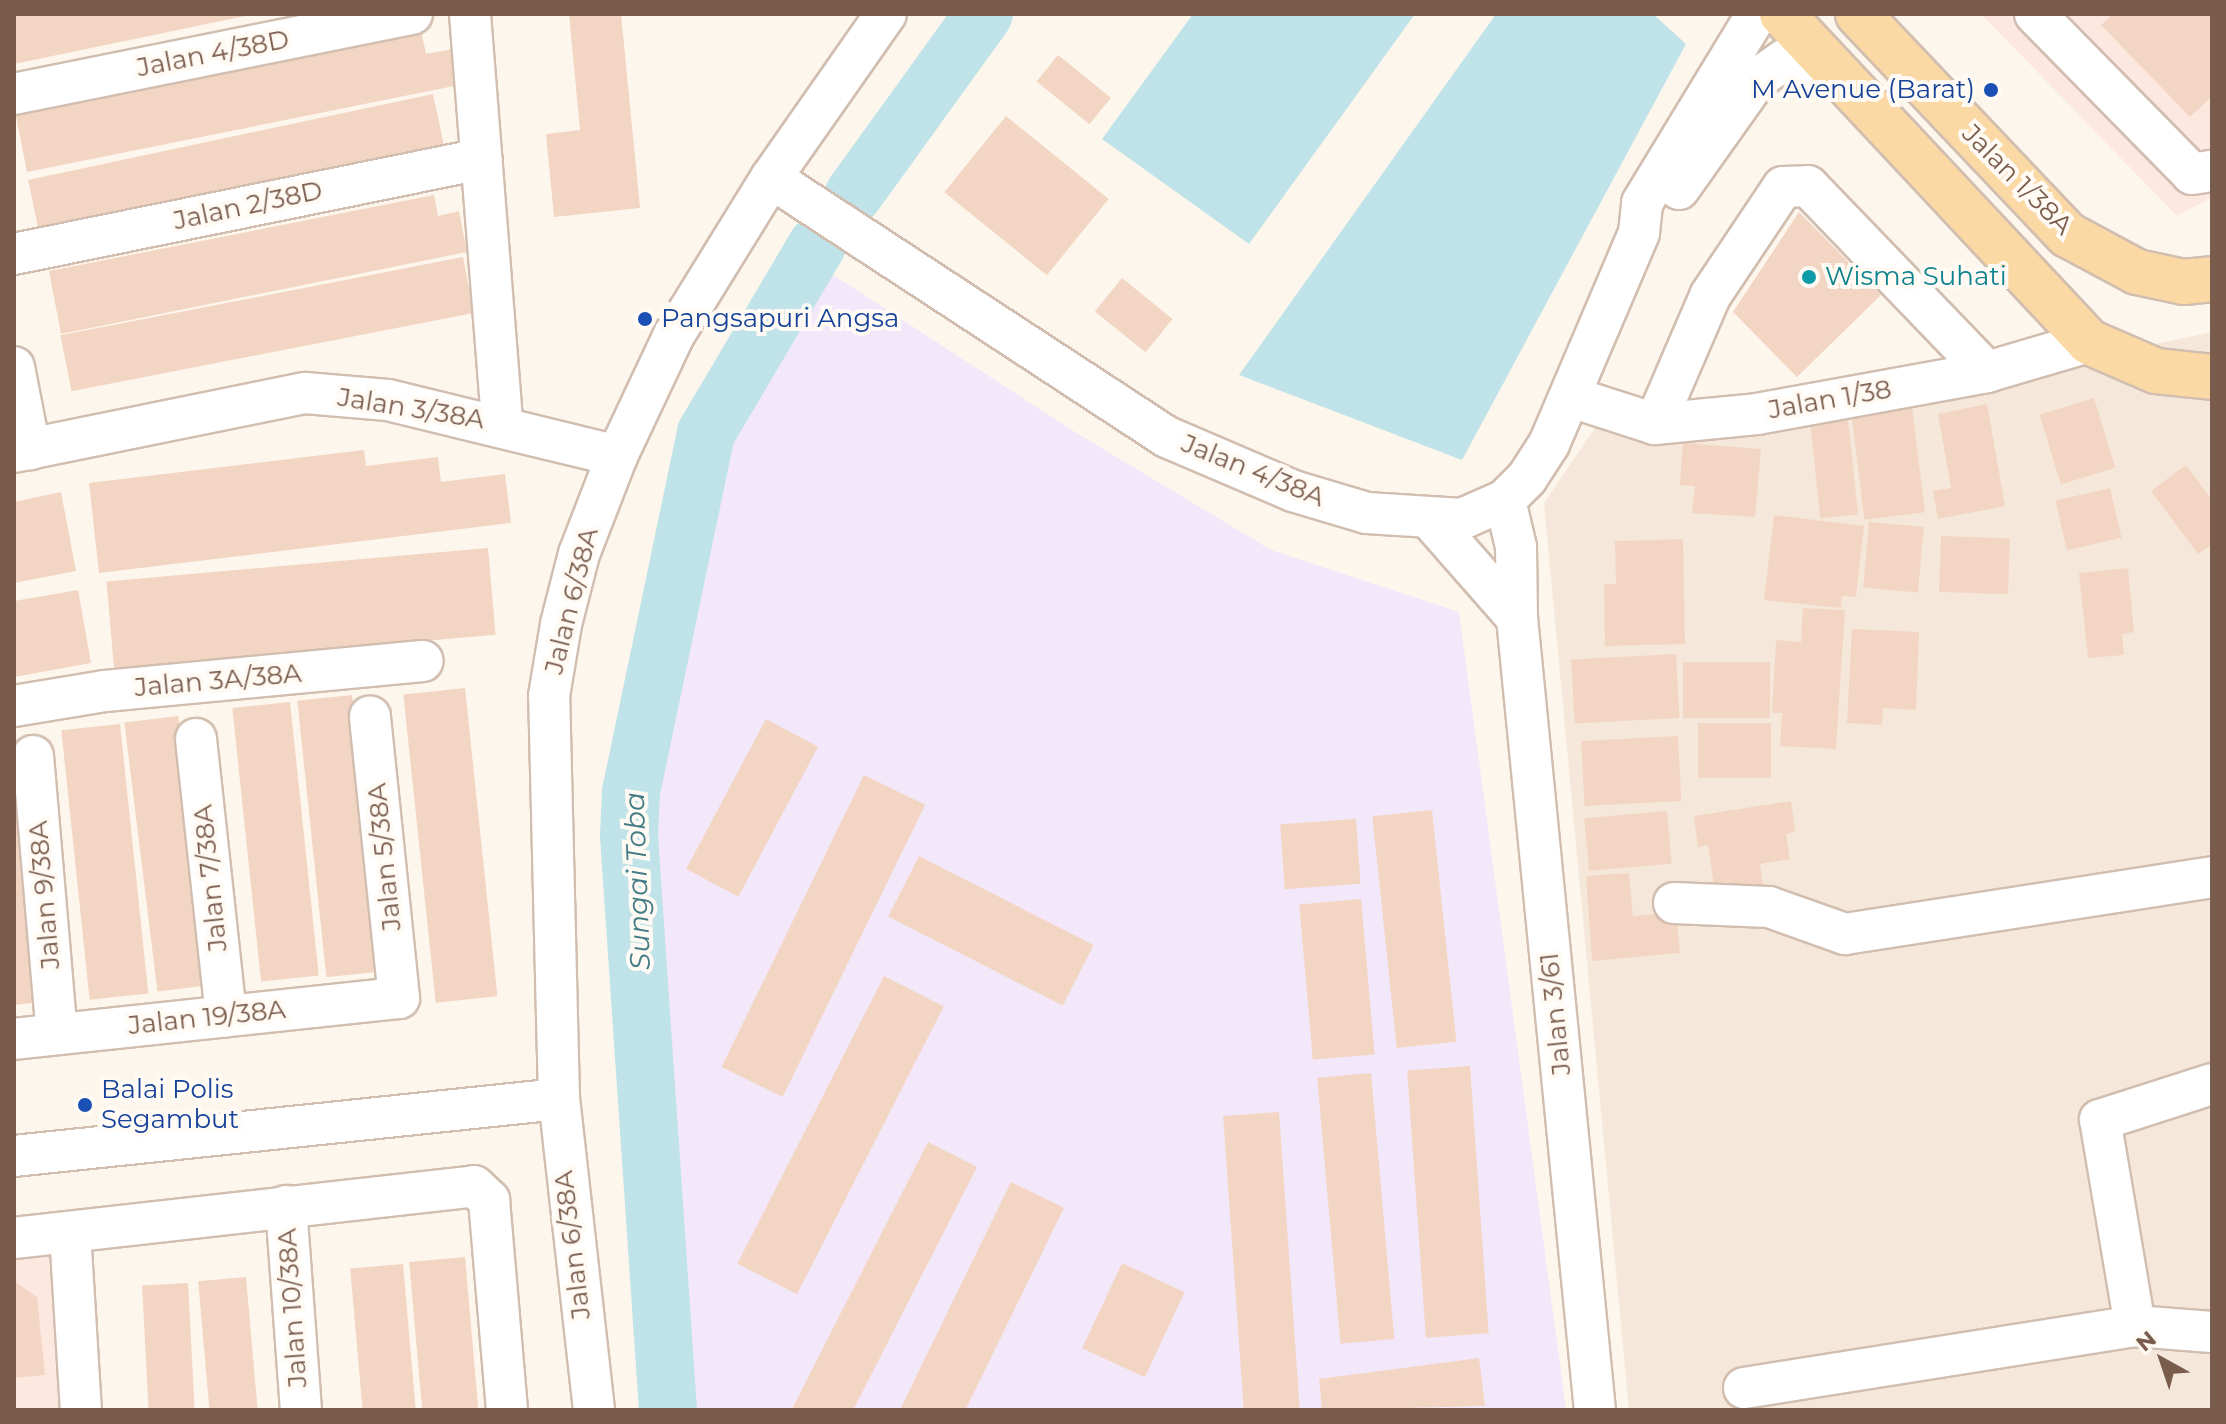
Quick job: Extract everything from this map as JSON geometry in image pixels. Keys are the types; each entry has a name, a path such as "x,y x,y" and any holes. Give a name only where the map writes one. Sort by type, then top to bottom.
{"main road":[{"path":"1782,14 2089,342 2156,371 2212,377"},
{"path":"1813,14 1835,70"},
{"name":"Jalan 1/38A","path":"1858,14 2068,235 2137,272 2184,282 2212,279"}],"street":[{"name":"Jalan 4/38D","path":"14,94 412,14"},
{"path":"470,14 502,424"},
{"name":"Jalan 6/38A","path":"594,1410 559,1099 549,696 579,554 617,456 693,301 771,178 886,14"},
{"name":"Jalan 4/38A","path":"771,178 1167,437 1293,491 1367,513 1431,520 1462,519 1505,500 1534,467 1571,397 1639,233 1642,203 1757,14"},
{"path":"2045,17 2192,174 2212,171"},
{"name":"Jalan 4/38A","path":"1639,233 1660,216 1757,79 1786,59 1835,70"},
{"name":"Jalan 2/38D","path":"14,254 481,159"},
{"path":"1655,424 1710,296 1783,187 1808,186 1987,372"},
{"name":"Jalan 1/38","path":"1571,397 1655,424 1757,414 1987,372 2089,342"},
{"path":"14,367 22,451"},
{"name":"Jalan 3/38A","path":"22,451 305,393 388,400 502,424 617,456"},
{"name":"Jalan 3/61","path":"1505,500 1516,547 1517,618 1595,1410"},
{"path":"1431,520 1517,618"},
{"name":"Jalan 3A/38A","path":"14,706 105,691 423,661"},
{"name":"Jalan 5/38A","path":"370,716 399,998"},
{"name":"Jalan 7/38A","path":"196,739 226,1016"},
{"name":"Jalan 9/38A","path":"33,756 57,1034"},
{"path":"1674,903 1769,907 1845,934 2212,877"},
{"name":"Jalan 19/38A","path":"14,1039 399,998"},
{"path":"2135,1326 2100,1120 2212,1084"},
{"path":"14,1156 559,1099"},
{"path":"14,1238 474,1186 489,1200 507,1410"},
{"name":"Jalan 10/38A","path":"286,1206 301,1410"},
{"path":"70,1232 81,1410"},
{"path":"1744,1388 2135,1326 2212,1332"}],"shaded area":[{"path":"1981,14 2212,14 2212,197 2177,216"},
{"path":"806,264 838,278 1075,432 1271,550 1459,612 1566,1409 693,1410 641,794 709,434"},
{"path":"2212,332 2212,1410 1629,1410 1544,503 1599,422 1823,414"},
{"path":"58,1245 69,1410 14,1410 14,1250"}],"water":[{"path":"1193,14 1415,14 1249,244 1102,139"},
{"path":"1496,14 1653,14 1686,44 1462,460 1239,375"}],"building":[{"path":"14,14 249,14 250,15 14,64"},
{"path":"569,14 621,14 640,208 554,217 546,134 580,130"},
{"path":"2113,14 2212,14 2212,96 2190,117 2101,25"},
{"path":"421,30 426,54 453,49 459,85 27,172 15,111"},
{"path":"1058,55 1111,98 1089,124 1037,81"},
{"path":"433,94 444,146 39,232 28,180"},
{"path":"1006,116 1109,199 1047,275 944,192"},
{"path":"434,195 438,216 459,211 467,252 61,334 49,271"},
{"name":"Wisma Suhati","path":"1799,212 1881,295 1797,377 1733,312"},
{"path":"463,257 474,313 71,391 61,335"},
{"path":"1122,278 1173,319 1145,352 1095,311"},
{"path":"2094,398 2115,468 2061,484 2039,415"},
{"path":"1987,404 2005,506 1938,519 1933,491 1951,488 1938,414"},
{"path":"1912,407 1925,512 1864,520 1851,414"},
{"path":"1848,419 1858,514 1820,518 1810,423"},
{"path":"1683,443 1761,449 1755,517 1692,513 1695,486 1680,485"},
{"path":"364,450 366,466 438,457 441,482 505,474 511,523 99,573 89,483"},
{"path":"2186,465 2212,500 2212,544 2198,554 2151,491"},
{"path":"2110,488 2121,538 2067,550 2055,501"},
{"path":"61,492 76,571 14,583 14,502"},
{"path":"1774,515 1864,526 1856,597 1842,596 1841,608 1764,600"},
{"path":"1869,522 1924,527 1918,593 1863,588"},
{"path":"1941,536 2010,538 2008,594 1939,592"},
{"path":"1683,539 1685,644 1605,646 1604,584 1616,584 1615,541"},
{"path":"488,548 496,635 114,668 106,581"},
{"path":"2128,568 2134,632 2122,634 2124,655 2088,658 2079,573"},
{"path":"78,590 91,663 14,677 14,601"},
{"path":"1803,608 1845,610 1836,749 1780,746 1782,713 1772,713 1776,640 1801,642"},
{"path":"1852,629 1919,632 1916,710 1883,708 1882,725 1847,723"},
{"path":"1676,654 1679,718 1574,723 1571,659"},
{"path":"1683,662 1770,662 1770,718 1683,718"},
{"path":"465,688 497,996 436,1003 403,694"},
{"path":"352,695 381,971 326,977 297,701"},
{"path":"290,702 319,975 261,982 232,708"},
{"path":"178,716 211,985 157,992 124,723"},
{"path":"766,719 818,747 738,897 686,869"},
{"path":"1698,723 1771,723 1771,778 1698,778"},
{"path":"120,724 148,994 90,1000 61,730"},
{"path":"14,734 41,1002 14,1005"},
{"path":"1678,736 1681,801 1585,806 1581,741"},
{"path":"864,775 925,805 783,1097 722,1067"},
{"path":"1791,801 1795,832 1786,834 1790,859 1760,864 1764,890 1716,898 1708,845 1698,847 1694,816"},
{"path":"1432,810 1456,1042 1397,1048 1372,816"},
{"path":"1667,811 1672,864 1589,871 1584,818"},
{"path":"1356,819 1361,884 1285,889 1280,824"},
{"path":"919,856 1094,945 1063,1006 888,917"},
{"path":"1629,873 1633,916 1676,912 1680,953 1592,961 1586,876"},
{"path":"1361,899 1375,1054 1313,1060 1299,904"},
{"path":"884,976 944,1006 797,1294 737,1264"},
{"path":"1470,1066 1489,1333 1426,1338 1407,1070"},
{"path":"1371,1073 1394,1339 1340,1344 1317,1078"},
{"path":"1279,1112 1300,1410 1244,1410 1223,1116"},
{"path":"928,1142 977,1167 853,1410 792,1409"},
{"path":"1011,1182 1064,1208 965,1410 900,1410"},
{"path":"465,1257 478,1410 422,1410 409,1262"},
{"path":"1122,1263 1185,1292 1145,1377 1082,1348"},
{"path":"403,1264 416,1410 363,1410 350,1269"},
{"path":"246,1277 258,1409 209,1410 198,1281"},
{"path":"14,1281 37,1297 45,1375 14,1378"},
{"path":"188,1283 195,1410 149,1410 142,1285"},
{"path":"1479,1358 1485,1406 1322,1410 1319,1379"}],"waterway":[{"name":"Sungai Toba","path":"854,194 984,14"},
{"name":"Sungai Toba","path":"668,1410 629,836 631,792 706,433 817,245"}],"place":[{"name":"M Avenue (Barat)","path":"1991,90"},
{"name":"Wisma Suhati","path":"1809,277"},
{"name":"Pangsapuri Angsa","path":"645,319"},
{"name":"Balai Polis Segambut","path":"85,1105"}]}
